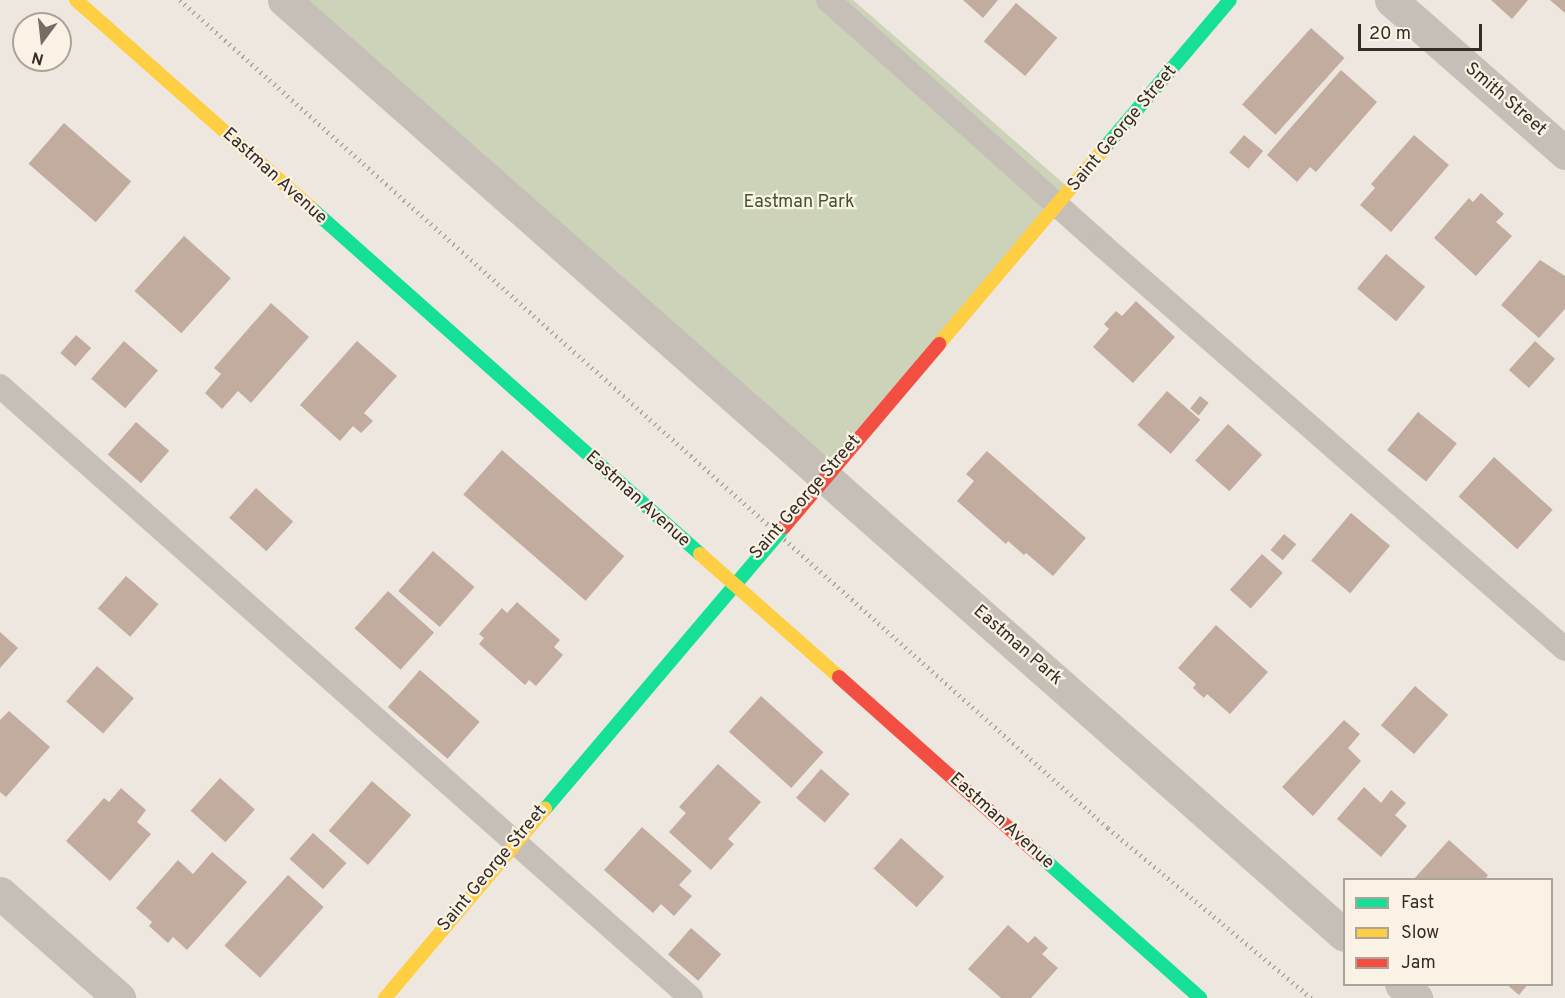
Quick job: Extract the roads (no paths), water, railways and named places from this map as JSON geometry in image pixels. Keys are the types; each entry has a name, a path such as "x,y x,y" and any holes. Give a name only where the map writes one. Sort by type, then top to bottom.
{"street":[{"name":"Eastman Avenue","path":"76,0 1200,998"},
{"name":"Eastman Park","path":"284,0 1343,934"},
{"name":"Saint George Street","path":"385,998 732,584 1058,206 1230,0"},
{"name":"Smith Street","path":"1391,0 1565,153"},
{"path":"0,893 119,998"},
{"path":"1403,986 1416,998"}],"lane":[{"path":"828,0 1058,206 1565,649"},
{"path":"0,386 691,998"}],"railway":[{"path":"180,0 1108,828 1311,998"}]}
